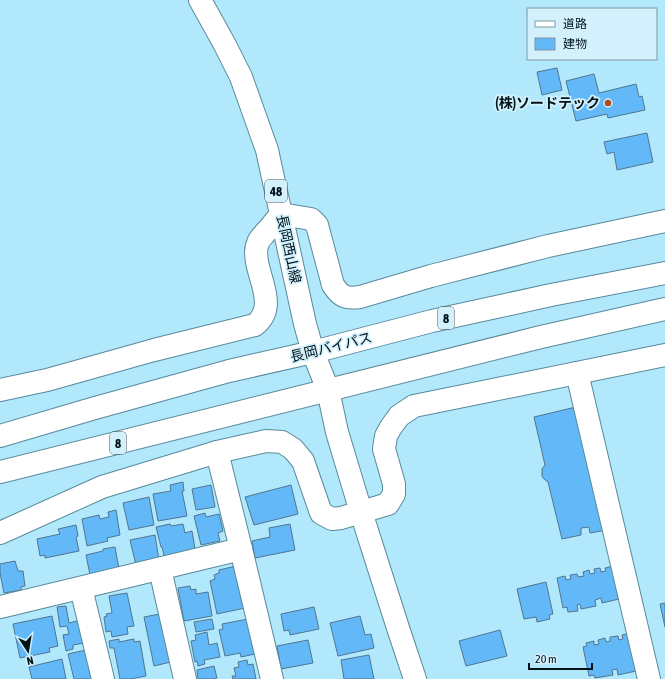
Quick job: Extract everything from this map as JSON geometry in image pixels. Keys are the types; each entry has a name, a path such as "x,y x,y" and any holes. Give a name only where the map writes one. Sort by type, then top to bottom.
{"main road":[{"name":"長岡西山線","path":"200,0 241,77 267,150 305,324 313,352 328,390 337,432 361,512 415,679"},
{"path":"0,390 47,380 154,350 255,325 260,321 266,309 266,299 258,270 256,252 257,244 281,214 311,219 317,225 333,285 338,293 344,297 352,298 548,246 665,220"},
{"name":"長岡バイパス","path":"0,436 229,371 313,352 432,321 551,295 665,273"},
{"name":"8","path":"0,472 541,337 665,309"},
{"path":"0,533 102,487 217,452 266,441 282,442 293,449 303,461 321,513 332,519 341,518 388,504 394,494 394,484 384,449 386,436 399,416 414,406 665,355"},
{"path":"577,373 649,679"},
{"path":"217,452 272,679"},
{"path":"0,608 241,549"},
{"path":"160,569 185,679"},
{"path":"81,588 103,679"}],"building":[{"path":"557,68 562,90 542,95 537,72"},
{"name":"(株)ソードテック","path":"594,74 599,93 636,84 639,97 642,96 645,110 608,118 607,114 576,121 566,81"},
{"path":"647,133 653,162 617,170 614,152 607,154 604,142"},
{"path":"580,406 606,530 590,533 589,527 581,528 581,535 562,539 548,482 542,476 542,469 545,465 534,417"},
{"path":"183,482 184,491 182,491 187,516 158,521 153,494 171,491 170,485"},
{"path":"211,485 215,507 196,510 192,489"},
{"path":"291,485 298,514 254,525 245,497"},
{"path":"149,497 154,525 129,530 123,503"},
{"path":"116,510 120,535 107,538 108,541 87,546 82,519 99,515 100,519 109,517 108,512"},
{"path":"205,513 206,517 219,514 223,531 218,533 220,541 201,545 194,516"},
{"path":"170,524 171,526 183,524 185,533 192,531 195,549 172,554 173,558 165,559 156,527"},
{"path":"290,524 295,550 255,558 252,541 270,537 269,528"},
{"path":"76,525 78,536 76,537 79,551 45,558 45,555 40,556 37,539 60,534 58,529"},
{"path":"155,535 159,560 136,565 130,540"},
{"path":"115,547 119,569 90,575 86,555 103,551 103,549"},
{"path":"15,561 18,571 23,571 25,586 21,587 21,590 4,593 0,573 0,564"},
{"path":"236,566 245,608 217,614 210,581 215,579 214,575 219,573 219,570"},
{"path":"613,566 619,599 602,603 601,598 595,600 596,606 581,609 580,604 577,605 578,611 568,612 567,607 563,608 557,578 565,576 566,580 571,579 570,575 577,574 578,577 584,576 583,572 589,570 590,574 595,573 594,569 600,568 601,572 606,571 605,568"},
{"path":"546,582 553,614 549,615 550,619 537,622 536,617 524,619 517,589"},
{"path":"190,586 191,590 196,589 196,594 208,592 212,616 184,621 178,588"},
{"path":"127,593 134,626 127,627 128,634 112,637 111,631 106,632 104,617 107,616 106,614 112,613 109,596"},
{"path":"665,603 665,627 660,604"},
{"path":"66,606 69,623 81,620 90,642 73,645 73,649 66,651 63,635 69,634 67,626 60,627 57,607"},
{"path":"314,607 319,629 290,635 289,630 284,631 281,614"},
{"path":"165,613 175,661 154,666 144,617"},
{"path":"52,616 58,646 49,648 50,652 20,658 13,624"},
{"path":"360,616 365,635 371,634 374,648 338,656 330,623"},
{"path":"212,619 214,629 196,632 194,622"},
{"path":"248,619 255,654 241,657 240,653 225,656 219,630 223,629 222,624"},
{"path":"500,630 507,656 466,666 459,641"},
{"path":"207,632 209,645 217,643 220,657 204,660 205,664 198,666 197,661 195,662 191,641 196,640 195,635"},
{"path":"631,633 636,671 618,675 617,669 612,670 613,675 595,678 594,675 589,676 583,647 587,646 586,643 594,641 594,645 599,644 598,640 605,638 606,642 610,641 610,637 618,636 619,640 623,639 622,635"},
{"path":"119,639 119,642 134,639 134,642 140,641 146,676 120,679 114,648 110,648 109,641"},
{"path":"308,640 313,663 281,669 277,646"},
{"path":"86,650 99,679 74,679 68,654"},
{"path":"369,655 374,679 344,679 341,660"},
{"path":"62,659 66,679 32,679 29,667"},
{"path":"247,660 248,665 253,664 256,679 233,679 232,676 236,676 234,668 239,667 238,662"},
{"path":"214,666 217,678 198,679 197,670"}],"place":[{"name":"(株)ソードテック","path":"608,103"}]}
